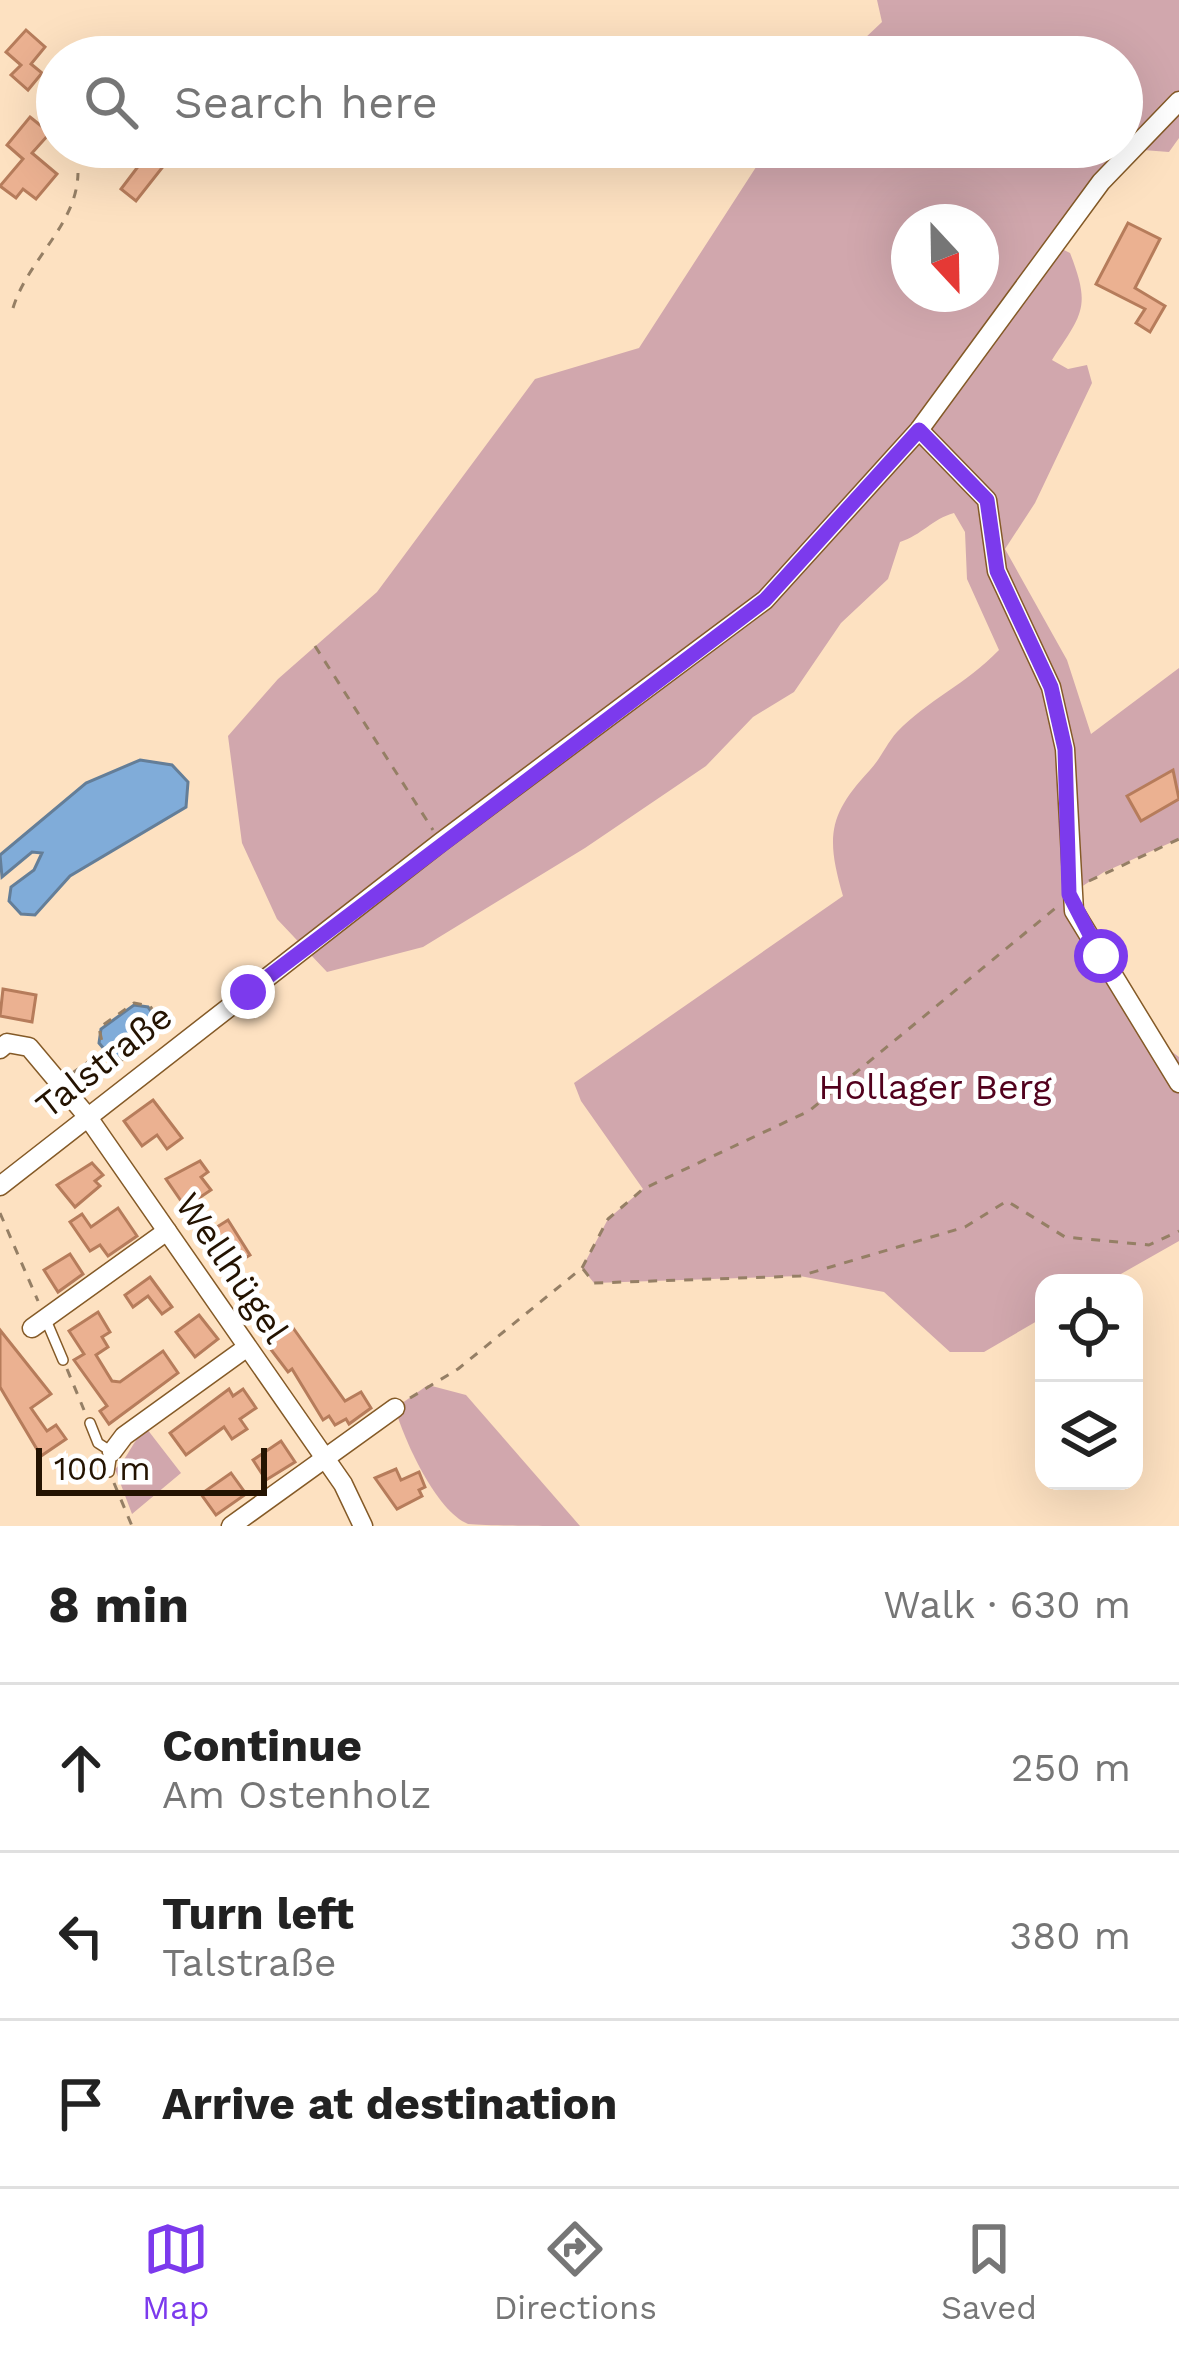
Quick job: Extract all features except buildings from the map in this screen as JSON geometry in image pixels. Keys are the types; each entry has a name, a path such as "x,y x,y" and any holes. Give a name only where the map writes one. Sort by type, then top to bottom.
{"street":[{"name":"Talstraße","path":"1143,138 1179,101"},
{"name":"Talstraße","path":"0,1186 441,842 765,600 919,430 1114,168"},
{"path":"919,430 987,500 997,571 1051,687 1065,749 1069,894 1074,911 1179,1083"},
{"name":"Wellhügel","path":"0,1049 7,1043 29,1047 87,1116 324,1456 363,1526"},
{"path":"39,1324 167,1231"},
{"path":"111,1462 124,1436 246,1348"},
{"path":"231,1526 395,1408"}],"lane":[{"path":"39,1324 63,1360"},
{"path":"90,1423 111,1462"}],"path":[{"path":"13,308 20,285 77,199 77,173"},
{"path":"315,646 346,687 441,842"},
{"path":"395,1408 458,1369 582,1268 608,1219 643,1189 809,1111 1032,931 1069,894 1103,872 1179,838"},
{"path":"134,1004 149,1006 158,1018 158,1034 122,1060 104,1051 98,1044 99,1028 134,1004"},
{"path":"60,1082 104,1051"},
{"path":"582,1268 594,1283 800,1276 965,1227 1006,1201 1065,1237 1149,1245 1179,1231"},
{"path":"0,1213 39,1324"},
{"path":"63,1360 90,1423"},
{"path":"111,1462 132,1526"}],"green space":[{"name":"Hollager Berg","path":"877,0 1179,0 1179,138 1169,152 1143,150 1143,36 867,36 882,22"},
{"name":"Hollager Berg","path":"755,168 1116,168 1058,247 1070,253 1082,298 1077,320 1052,360 1068,369 1087,365 1092,383 1035,503 1005,549 1067,660 1091,734 1179,668 1179,839 1104,872 1069,895 1149,1035 1179,1057 1179,1241 1121,1274 1035,1274 1035,1322 984,1352 950,1352 884,1292 800,1276 594,1283 582,1268 608,1219 643,1189 581,1101 574,1083 843,896 833,842 846,800 897,732 999,650 967,579 965,532 954,513 900,542 888,579 841,623 794,692 753,717 706,766 585,848 423,947 327,972 277,919 242,843 228,736 278,679 377,592 535,379 639,348"},
{"path":"428,1385 466,1395 580,1526 468,1524 456,1517 423,1473 395,1408"},
{"path":"147,1429 181,1473 132,1514 115,1469"}],"water":[{"path":"140,760 172,765 188,782 186,807 70,876 35,915 21,914 9,901 11,887 34,870 42,853 32,852 2,877 0,855 86,783"},
{"path":"134,1005 148,1007 156,1018 156,1034 122,1058 110,1056 99,1043 101,1029"}],"route":[{"path":"248,992 765,600 919,430 987,500 997,571 1051,687 1065,749 1069,894 1101,956"}]}
